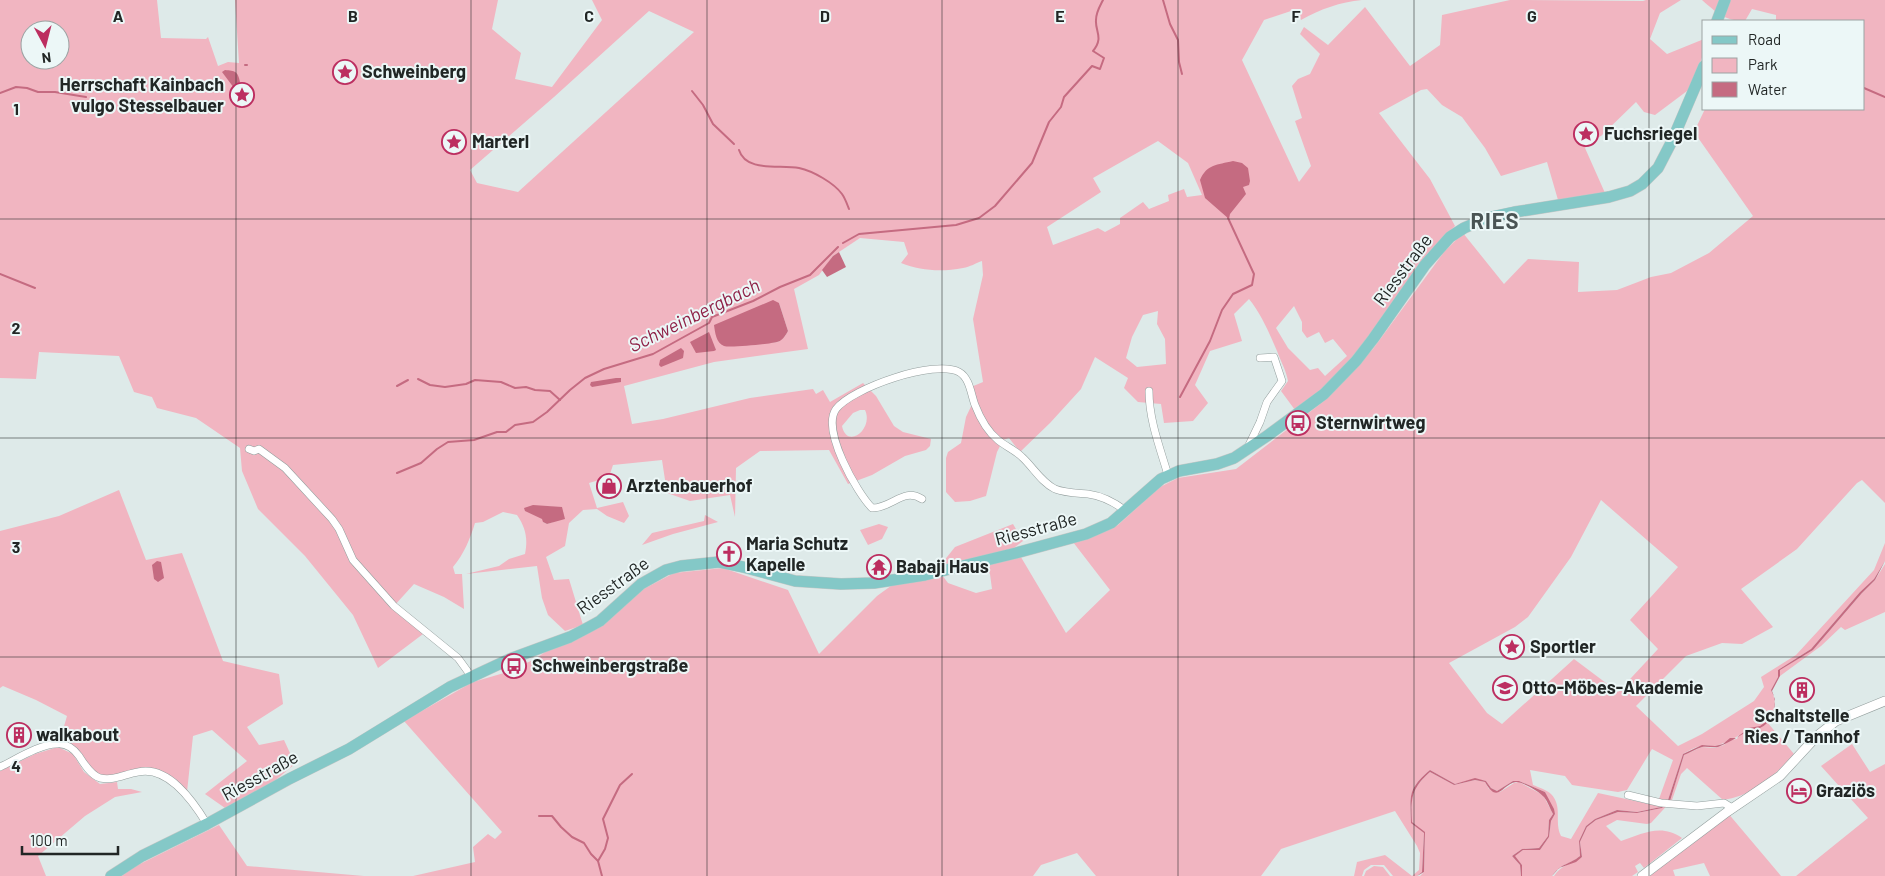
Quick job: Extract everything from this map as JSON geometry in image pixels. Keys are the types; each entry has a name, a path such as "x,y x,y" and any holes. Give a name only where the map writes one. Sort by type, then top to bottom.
{"main road":[{"path":"1717,20 1725,0"},
{"name":"Riesstraße","path":"111,876 142,856 349,749 471,676 510,659 570,637 600,621 648,579 666,570 681,566 710,563 729,564 783,579 814,583 848,584 894,581 1016,554 1080,536 1111,523 1126,511 1150,486 1168,475 1225,461 1247,450 1324,394 1356,360 1385,323 1425,264 1450,237 1470,225 1487,218 1544,206 1609,197 1630,191 1642,184 1658,168 1702,71"}],"street":[{"path":"1247,450 1267,402 1282,381 1274,357 1260,358"},
{"path":"922,499 915,494 908,494 881,508 872,508 864,501 844,462 834,439 832,422 836,410 850,399 874,386 902,374 950,369 961,373 969,384 982,421 997,439 1022,457 1049,486 1057,490 1105,498 1126,511"},
{"path":"1149,391 1152,418 1168,475"},
{"path":"249,449 254,451 259,449 285,468 332,519 358,567 394,606 458,658 471,676"},
{"path":"1642,876 1732,808 1780,776 1817,736 1836,721 1885,701"},
{"path":"0,767 42,748 57,744 68,746 76,752 92,773 99,777 112,779 151,770 163,776 190,799 207,824"},
{"path":"1628,795 1661,802 1697,806 1724,803 1732,808"}],"green space":[{"path":"0,0 157,0 161,38 206,39 208,37 218,66 228,62 239,63 235,0 498,0 492,29 521,53 515,79 552,87 602,20 592,0 1362,0 1346,2 1301,20 1297,9 1264,20 1242,60 1299,182 1311,166 1295,121 1302,118 1292,86 1298,79 1310,74 1320,54 1300,34 1304,27 1328,45 1365,7 1410,66 1440,45 1442,15 1510,0 1681,0 1660,13 1650,39 1667,54 1702,40 1702,58 1691,88 1655,115 1644,112 1636,102 1601,136 1591,141 1585,148 1605,193 1558,200 1547,162 1501,176 1485,148 1462,117 1442,105 1427,89 1421,90 1379,113 1430,179 1455,226 1430,253 1351,359 1333,377 1295,410 1281,391 1288,381 1286,373 1265,324 1249,299 1234,314 1242,341 1210,351 1195,385 1208,403 1193,421 1164,423 1161,404 1138,402 1124,388 1128,378 1095,357 1081,389 1020,452 1009,438 1003,440 997,452 986,496 970,501 955,502 946,492 946,458 948,452 961,443 966,417 975,398 971,387 983,382 973,319 983,275 982,261 968,267 955,269 932,270 916,268 901,263 908,254 904,242 860,238 833,256 819,275 794,289 808,349 714,362 624,386 632,424 663,419 750,398 813,389 816,394 823,390 830,402 863,383 876,396 894,426 903,432 931,439 930,446 926,450 905,456 872,475 848,484 829,450 760,451 736,468 735,517 730,495 690,501 667,493 662,460 613,465 609,477 589,483 597,508 623,502 629,516 624,523 607,516 597,509 583,510 569,523 565,546 546,557 554,580 569,579 583,625 565,631 548,615 542,598 537,566 466,574 499,566 509,559 525,554 526,534 520,520 517,515 503,512 483,522 475,523 466,546 453,567 455,574 462,574 464,609 444,597 414,584 394,606 427,631 378,668 353,615 305,556 258,509 242,471 240,448 196,418 157,408 152,397 134,392 119,356 39,352 36,379 0,378","holes":["649,11 694,32 518,192 477,183 470,170","1158,141 1188,163 1202,195 1187,197 1184,189 1168,195 1169,201 1149,209 1143,202 1120,218 1120,224 1105,232 1098,228 1053,245 1047,227 1101,192 1093,178","779,303 788,331 778,342 724,346","1294,306 1302,322 1302,331 1307,338 1319,332 1325,343 1333,339 1347,356 1325,376 1318,368 1310,370 1288,348 1276,328","1158,311 1157,324 1165,339 1166,364 1137,367 1126,358 1132,337 1143,315","865,410 866,424 859,434 849,436 845,433 842,426 853,413","544,506 553,507 553,522 547,524 543,522"]},
{"path":"1702,0 1885,0 1885,503 1862,480 1857,483 1797,549 1741,589 1773,627 1742,644 1722,643 1686,656 1636,706 1678,746 1702,734 1754,701 1764,687 1761,677 1796,655 1874,570 1885,543 1885,561 1874,579 1860,592 1811,649 1778,670 1778,677 1771,690 1775,703 1772,714 1767,722 1794,754 1763,784 1745,794 1723,800 1687,768 1681,774 1672,800 1651,823 1617,820 1606,826 1621,841 1652,831 1667,831 1682,838 1644,868 1640,863 1635,866 1638,872 1632,876 1554,876 1563,867 1582,857 1580,842 1587,827 1596,820 1618,812 1637,813 1662,808 1670,801 1684,755 1702,747 1715,748 1724,745 1730,740 1716,746 1704,746 1692,749 1683,754 1668,800 1661,807 1637,812 1617,810 1595,819 1586,826 1579,841 1580,856 1562,866 1552,876 1522,876 1522,865 1514,856 1523,850 1540,850 1549,837 1551,821 1555,814 1545,792 1519,781 1513,781 1497,791 1491,788 1486,781 1475,779 1455,784 1430,770 1414,787 1410,805 1411,822 1424,833 1422,872 1417,876 1412,876 1419,870 1420,853 1395,811 1281,849 1261,876 1096,876 1077,853 1041,865 1033,876 413,876 475,862 473,847 488,834 495,839 502,832 404,721 473,682 504,673 533,660 638,592 674,573 723,568 788,590 819,654 877,596 906,575 943,562 955,547 1013,524 1023,541 1015,547 1066,633 1110,590 1073,542 1118,525 1160,487 1178,478 1236,469 1324,401 1373,349 1444,252 1463,233 1504,284 1528,259 1579,262 1578,292 1617,290 1651,277 1671,273 1709,253 1753,216 1694,132 1705,110 1865,110 1865,20 1776,20 1776,15 1752,9 1746,20 1732,20 1712,9","holes":["1601,500 1678,567 1630,620 1658,649 1618,692 1574,659 1502,724 1487,713 1449,663 1515,627 1528,617 1571,557","976,566 985,567 990,574 992,589 976,593 948,583 942,575","1652,749 1673,760 1659,799 1656,799 1654,805 1598,793 1571,839 1561,836 1555,799 1547,791 1533,785 1530,770 1565,776 1572,785 1618,792 1627,790"]},
{"path":"119,490 146,560 182,553 223,661 279,674 283,704 247,727 259,745 284,740 295,764 272,783 225,808 205,794 247,761 212,730 193,736 187,792 151,768 107,777 95,772 75,747 60,740 67,716 3,686 0,688 0,531 59,516"},
{"path":"705,515 718,522 673,534 642,545 652,533 704,521"},
{"path":"879,524 888,527 882,539 868,545 860,530"},
{"path":"1885,564 1885,612 1845,630 1841,627 1821,646 1780,676 1779,670 1813,650 1875,580"},
{"path":"1852,744 1870,772 1885,764 1885,876 1796,876 1868,818 1821,766"},
{"path":"58,747 73,754 84,772 100,784 117,782 118,789 131,789 142,792 115,797 85,816 38,856 46,876 0,876 0,771 35,754"},
{"path":"1430,772 1454,785 1475,780 1485,782 1489,789 1500,792 1519,782 1543,795 1553,814 1549,820 1548,836 1539,848 1522,849 1512,856 1520,865 1521,876 1420,876 1424,872 1425,833 1412,822 1412,800 1419,783"},
{"path":"1727,812 1781,876 1710,876 1704,863 1673,870 1675,876 1642,876"},
{"path":"219,825 247,866 364,876 122,876 132,868"},
{"path":"1385,855 1412,876 1393,876 1384,865 1371,865 1364,870 1362,876 1354,876 1357,862"},
{"path":"1374,866 1383,867 1390,876 1364,876 1366,871"}],"water":[{"path":"225,70 234,71 238,76 240,82 234,88 222,72"},
{"path":"1233,161 1242,163 1248,168 1250,181 1249,185 1243,187 1246,194 1230,214 1229,219 1205,198 1200,180 1209,168"},
{"path":"839,252 846,267 827,277 822,270 833,256"},
{"path":"773,300 779,303 788,331 781,340 767,344 721,345 716,337 714,325"},
{"path":"709,332 716,350 696,353 690,342"},
{"path":"681,348 684,351 683,358 661,367 659,365 660,360"},
{"path":"621,378 621,382 592,387 590,385 591,382"},
{"path":"533,505 562,507 565,519 547,524 542,519 525,511 524,508"},
{"path":"157,561 161,562 164,578 158,582 154,579 152,565"},
{"path":"1885,561 1875,580 1813,650 1780,670 1780,676 1772,691 1774,697 1771,690 1778,677 1778,670 1811,649 1860,592 1874,579"},
{"path":"1775,702 1774,712 1772,717 1765,725 1736,738 1749,728 1760,726 1767,721 1774,710"},
{"path":"1730,738 1736,738 1718,747 1702,747 1684,755 1670,801 1662,808 1637,813 1618,812 1596,820 1587,827 1580,842 1582,857 1576,862 1560,868 1580,856 1579,841 1586,826 1595,819 1617,810 1637,812 1661,807 1668,800 1683,754 1702,745 1715,746 1723,744"},
{"path":"1430,770 1455,784 1475,778 1486,781 1491,788 1497,791 1513,781 1519,781 1545,792 1555,814 1551,821 1549,837 1540,850 1523,850 1515,856 1522,865 1522,876 1520,865 1512,856 1522,849 1539,848 1548,836 1549,820 1553,814 1544,797 1519,782 1511,784 1497,793 1489,789 1485,782 1475,780 1454,785 1430,772 1419,784 1412,800 1412,822 1425,832 1424,872 1417,876 1422,872 1424,833 1411,823 1410,805 1414,787"}],"waterway":[{"name":"Schweinbergbach","path":"843,243 859,234 956,225 979,218 995,206 1032,163 1049,122 1061,107 1064,97 1092,66 1100,69 1104,58 1093,51 1099,38 1096,24 1097,14 1103,0"},
{"path":"1163,0 1170,24 1178,40 1179,62 1182,74"},
{"path":"0,93 16,87 38,92 55,92 86,97"},
{"path":"1865,88 1885,97"},
{"path":"692,91 703,105 713,124 734,144"},
{"path":"739,150 743,157 756,165 799,168 817,175 838,190 844,197 849,209"},
{"path":"1180,397 1210,341 1222,310 1233,294 1252,285 1254,274 1228,218"},
{"name":"Schweinbergbach","path":"397,473 421,463 448,442 474,440 497,432 506,432 515,425 533,422 585,378 604,369 653,354 709,323 712,317 810,275 838,247"},
{"path":"0,274 35,288"},
{"path":"418,379 430,385 445,387 466,384 475,380 501,382 515,388 526,387 550,391 560,400"},
{"path":"397,386 408,380"},
{"path":"598,861 605,849 608,838 603,819 620,785 632,774"},
{"path":"539,816 552,816 572,837 584,843 598,861 602,876"}],"place":[{"name":"Schweinberg","path":"345,72"},
{"name":"Herrschaft Kainbach vulgo Stesselbauer","path":"242,95"},
{"name":"Fuchsriegel","path":"1586,134"},
{"name":"Marterl","path":"454,142"},
{"name":"Sternwirtweg","path":"1298,423"},
{"name":"Arztenbauerhof","path":"609,486"},
{"name":"Maria Schutz Kapelle","path":"729,554"},
{"name":"Babaji Haus","path":"879,567"},
{"name":"Sportler","path":"1512,647"},
{"name":"Schweinbergstraße","path":"514,666"},
{"name":"Otto-Möbes-Akademie","path":"1505,688"},
{"name":"Schaltstelle Ries / Tannhof","path":"1802,690"},
{"name":"walkabout","path":"19,735"},
{"name":"Graziös","path":"1799,791"}],"district":[{"name":"RIES","path":"1495,221"}]}
